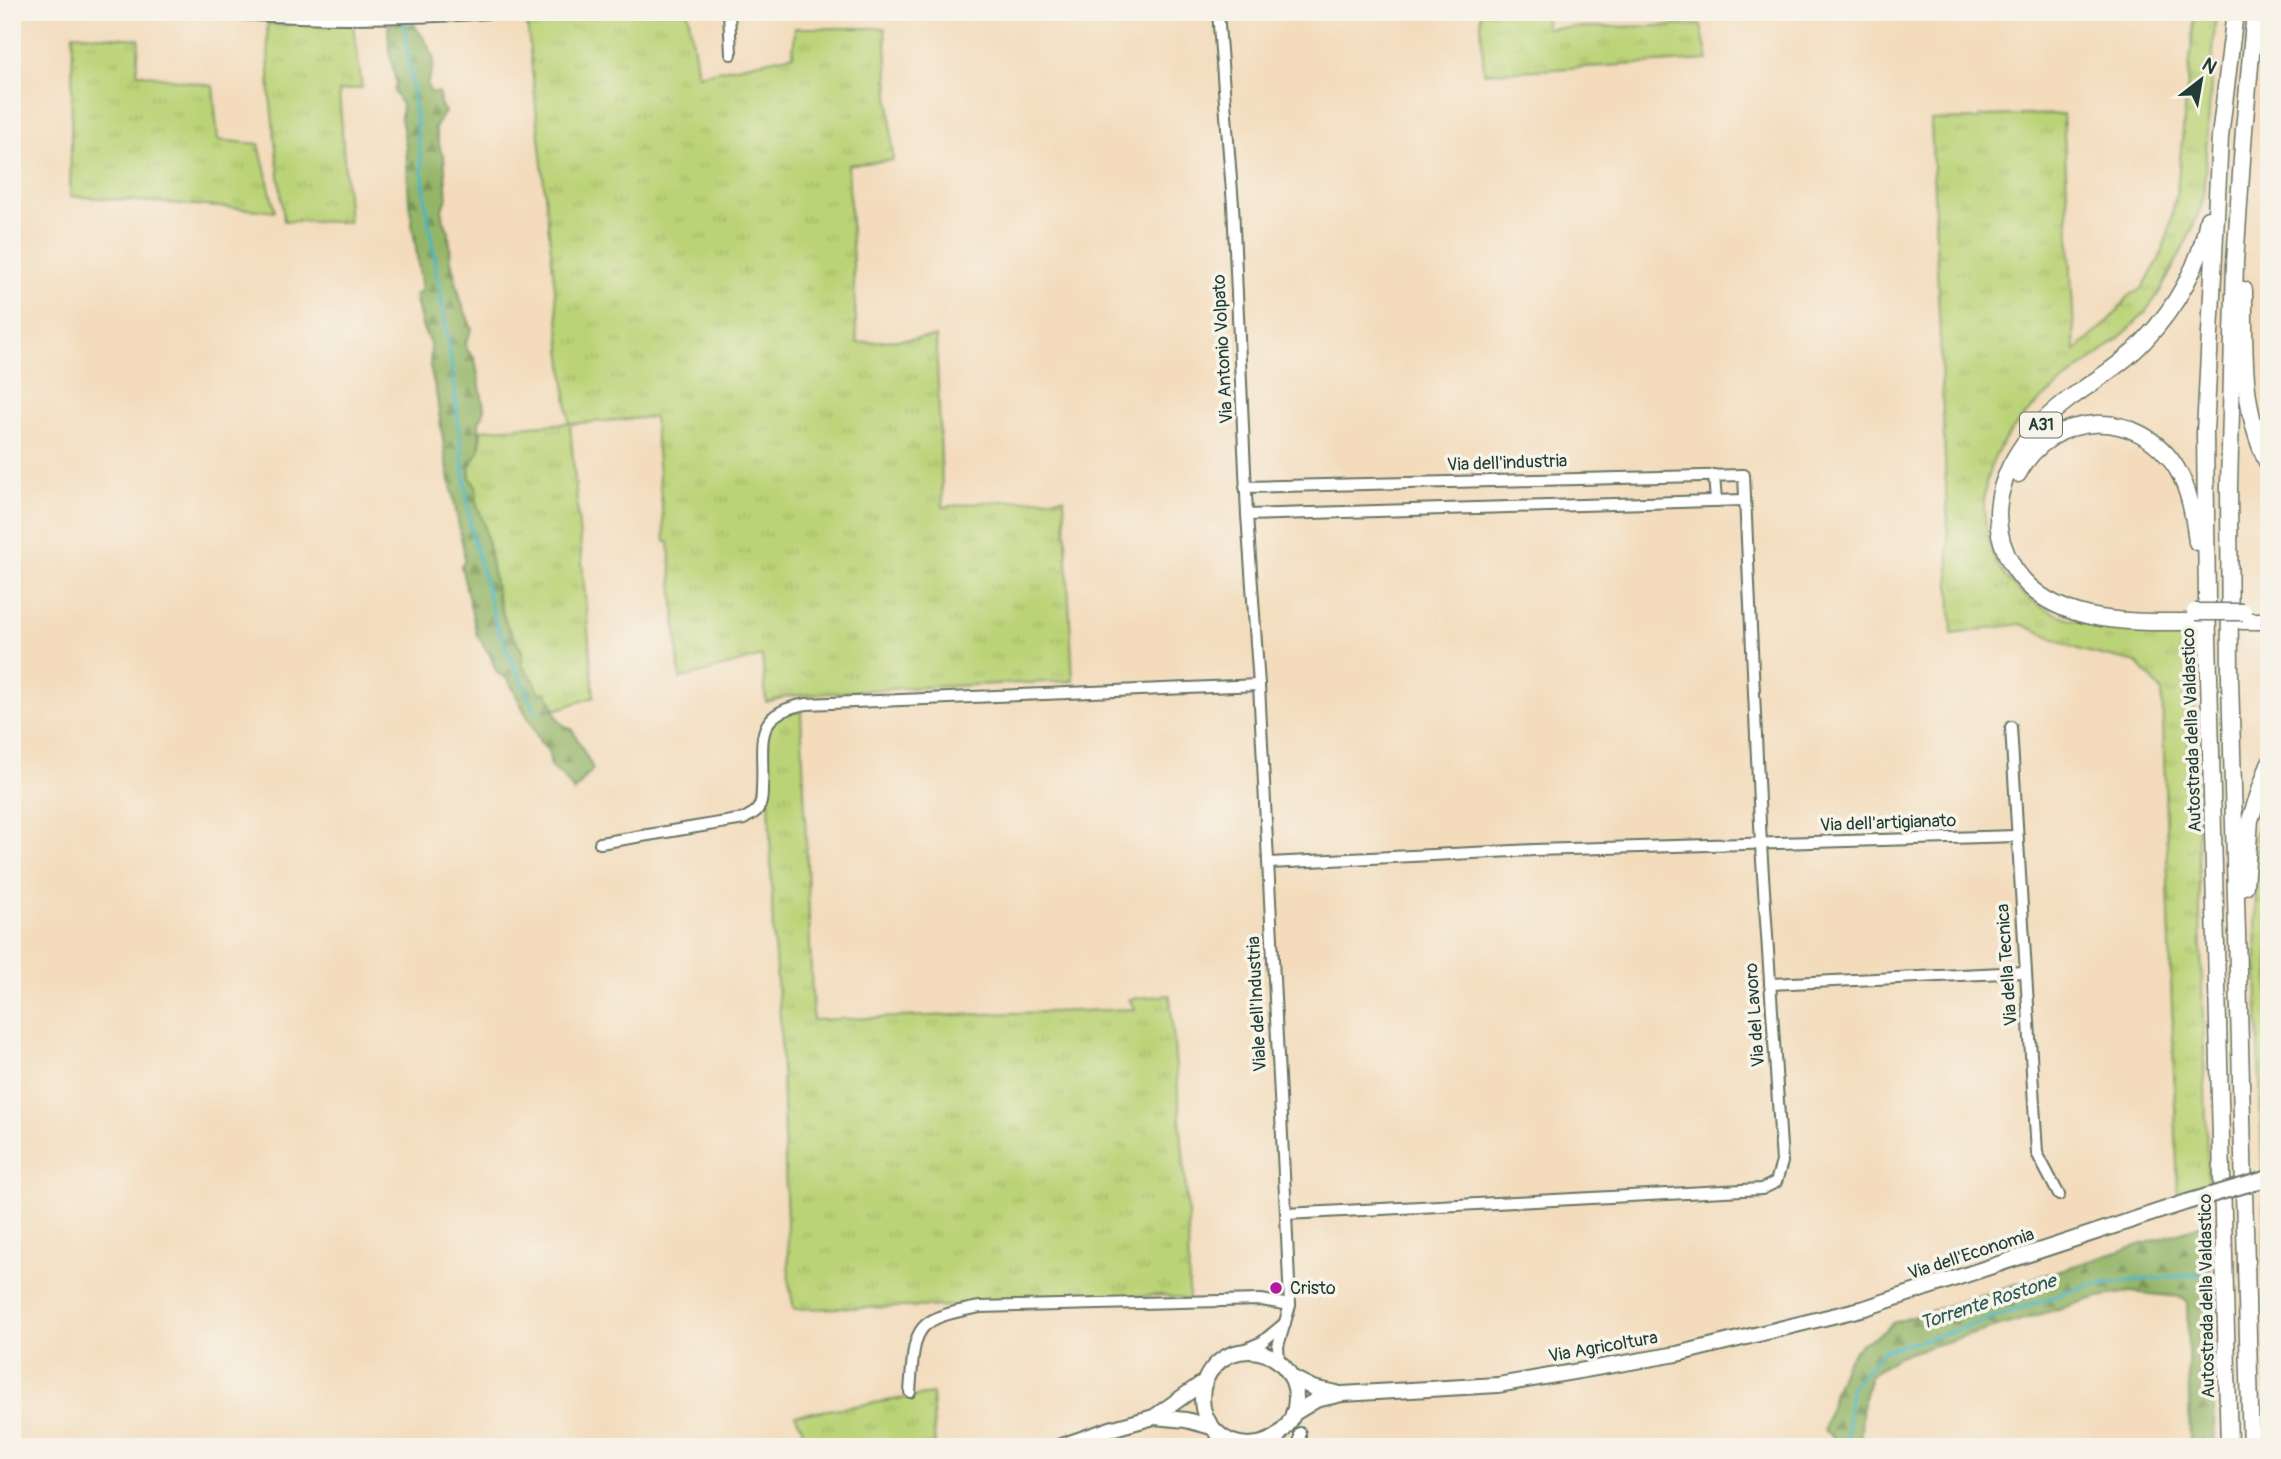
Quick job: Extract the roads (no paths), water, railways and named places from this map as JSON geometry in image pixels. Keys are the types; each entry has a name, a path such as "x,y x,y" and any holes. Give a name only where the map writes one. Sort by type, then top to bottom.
{"highway":[{"name":"Autostrada della Valdastico","path":"2230,1447 2199,611 2220,137 2235,12"},
{"path":"2251,1447 2229,572 2232,324 2244,130 2255,12"},
{"path":"2244,130 2244,379 2258,439 2269,466"},
{"name":"A31","path":"2199,611 2107,620 2054,603 2033,590 2009,560 2002,542 1997,513 2001,491 2023,445 2068,400 2111,371 2145,341 2194,269 2205,237 2220,137"},
{"name":"A31","path":"2199,611 2195,526 2186,490 2177,469 2163,451 2134,430 2099,423 2073,427 2039,445 2029,456 2014,482 2007,507 2011,537 2019,556 2041,584 2063,598 2090,607 2130,612 2199,611 2269,621"},
{"name":"A31","path":"2243,616 2269,611"},
{"path":"2245,1249 2252,1154 2245,884 2253,811 2269,764"}],"main road":[{"name":"Via dell'Economia","path":"1865,1308 2187,1207 2269,1178"},
{"name":"Via dell'Economia","path":"2187,1207 2269,1187"},
{"name":"Via Agricoltura","path":"1293,1414 1316,1400 1342,1394 1498,1385 1677,1354 1865,1308"},
{"path":"1058,1447 1154,1417 1205,1381 1219,1362 1242,1352 1268,1355 1279,1362 1291,1377 1295,1389 1293,1414 1285,1429 1275,1437 1262,1443 1238,1445 1212,1427 1203,1405 1205,1381"},
{"name":"Via Agricoltura","path":"1291,1377 1312,1388 1342,1394"},
{"path":"1154,1417 1186,1420 1212,1427"}],"street":[{"path":"215,12 289,17 417,18 505,12"},
{"path":"729,12 730,52"},
{"name":"Via Antonio Volpato","path":"1218,12 1233,205 1245,488 1259,685"},
{"path":"1714,475 1716,501"},
{"name":"Via dell'industria","path":"1245,488 1744,475 1761,845"},
{"path":"1247,515 1744,500"},
{"path":"600,843 744,819 757,811 761,802 762,740 766,727 786,707 1259,685"},
{"name":"Viale dell'Industria","path":"1259,685 1290,1305 1278,1346 1279,1362"},
{"name":"Via della Tecnica","path":"2011,727 2036,1153 2059,1195"},
{"name":"Via dell'artigianato","path":"1761,845 2017,836"},
{"path":"1269,863 1534,850 1761,845"},
{"name":"Via del Lavoro","path":"1286,1214 1762,1189 1776,1182 1782,1162 1761,845"},
{"path":"1770,984 2024,972"},
{"path":"910,1392 914,1342 920,1328 935,1317 951,1312 980,1307 1261,1300 1290,1305"},
{"path":"1229,1356 1262,1342 1287,1321"},
{"path":"1274,1447 1285,1429"},
{"path":"1300,1433 1300,1447"}],"waterway":[{"path":"404,18 427,211 451,360 471,530 497,627 536,713"},
{"name":"Torrente Rostone","path":"1846,1447 1851,1387 1883,1351 1956,1330 2088,1285 2209,1273"}],"place":[{"name":"Cristo","path":"1276,1288"}]}
